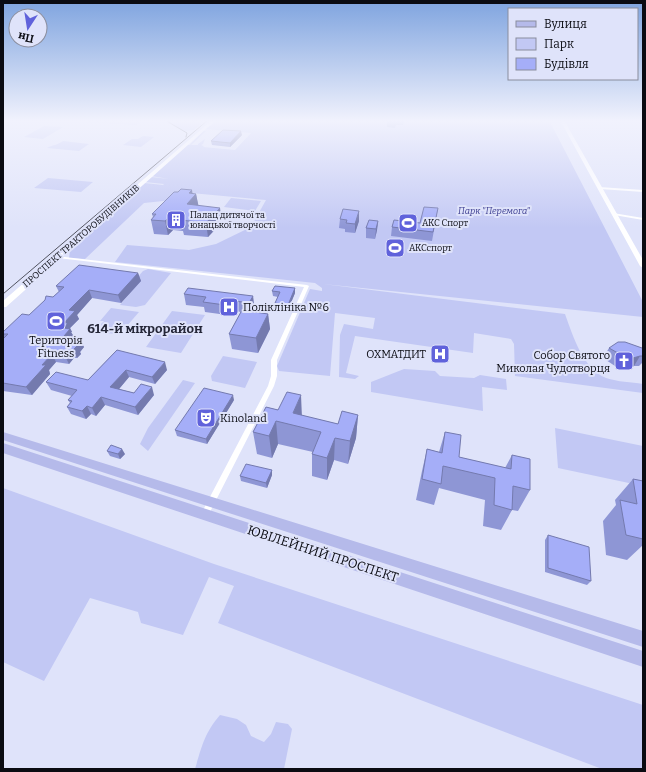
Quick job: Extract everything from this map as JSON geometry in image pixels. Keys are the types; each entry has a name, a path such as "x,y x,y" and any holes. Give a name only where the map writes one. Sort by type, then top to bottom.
{"main road":[{"name":"ПРОСПЕКТ ТРАКТОРОБУДІВНИКІВ","path":"3,305 173,156"},
{"path":"582,156 643,266"},
{"name":"ЮВІЛЕЙНИЙ ПРОСПЕКТ","path":"3,436 139,479 208,508 643,659"},
{"name":"ЮВІЛЕЙНИЙ ПРОСПЕКТ","path":"3,448 131,490 208,508 643,639"},
{"path":"131,490 139,479"}],"street":[{"path":"600,188 643,191"},
{"path":"614,214 643,219"},
{"path":"58,257 307,286 274,360 274,376 271,386 208,508"}],"green space":[{"name":"Парк \"Перемога\"","path":"174,156 568,156 643,302 643,317 323,284 565,314 575,342 585,360 591,367 598,374 606,378 643,384 643,393 515,376 514,344 511,339 474,333 473,353 355,336 346,373 359,376 355,379 339,377 340,335 344,324 373,329 375,318 335,313 330,376 279,371 277,366 310,289 322,291 322,288 315,283 115,262 127,245 189,250 216,244 251,227 266,200 180,192 173,200 144,203 85,259 69,258 70,250 96,226 99,226 105,221 144,183 164,184 145,182 151,177 169,179 151,176"},
{"path":"48,178 93,182 81,192 34,188"},
{"path":"231,198 261,201 255,211 224,207"},
{"path":"148,269 171,273 145,305 136,307 120,305 140,281 135,280 143,271"},
{"path":"111,308 139,312 120,334 88,332 93,326 99,326 104,321 100,321"},
{"path":"172,311 205,315 181,353 146,347"},
{"path":"223,356 257,362 245,388 212,381 211,376"},
{"path":"404,369 435,371 440,376 474,378 480,375 506,379 507,390 482,387 483,411 371,392 371,382"},
{"path":"183,380 195,383 148,451 140,444 148,428"},
{"path":"555,428 643,446 643,486 558,468"},
{"path":"3,488 214,564 643,705 643,769 602,769 218,623 234,586 209,577 183,635 141,623 138,612 90,598 44,681 3,662"},
{"path":"220,715 237,719 246,725 251,736 264,742 271,734 276,722 288,724 292,729 284,769 195,769 207,734"}],"building":[{"path":"181,189 192,190 189,193 196,194 187,204 220,208 206,223 181,220 184,217 170,216 165,221 151,220 156,214 152,214 174,192 178,192"},
{"path":"424,207 438,208 433,232 392,227 394,220 420,223"},
{"path":"343,209 359,211 355,224 346,223 347,220 340,219"},
{"path":"369,220 378,221 376,229 366,228"},
{"path":"79,265 138,273 118,295 89,290 69,310 75,311 64,323 68,323 64,328 70,329 64,336 80,339 74,345 77,346 73,350 70,350 65,356 52,354 42,365 46,365 26,387 3,383 3,339 8,334 3,334 3,332 22,314 29,315 45,300 46,296 53,297 64,287 56,286"},
{"path":"275,286 295,288 288,305 275,303 280,292 272,291"},
{"path":"188,288 253,296 249,303 228,300 225,305 203,302 206,297 184,294"},
{"path":"242,310 268,314 256,338 229,334"},
{"path":"618,342 625,342 643,348 643,356 633,358 625,357 609,348"},
{"path":"117,350 165,362 152,377 126,370 110,387 134,393 141,384 152,387 135,407 101,397 92,408 87,406 82,411 67,407 72,401 68,400 77,390 46,382 56,372 88,380"},
{"name":"Kinoland","path":"204,388 233,395 206,439 175,430"},
{"path":"287,392 301,395 293,413 338,424 342,411 358,415 350,441 335,438 327,458 312,454 321,432 276,421 269,436 253,432 266,407 278,410"},
{"path":"445,432 461,435 459,457 511,469 512,455 530,459 530,490 513,486 512,510 494,505 495,478 443,466 441,484 422,479 427,449 442,453"},
{"path":"111,445 122,449 118,454 107,451"},
{"path":"246,464 272,470 266,483 240,476"},
{"path":"633,479 643,481 643,539 626,535 620,500 637,504"},
{"path":"548,535 589,547 591,581 548,568"}],"tram line":[{"path":"3,294 166,156"}],"place":[{"name":"Палац дитячої та юнацької творчості","path":"176,220"},
{"name":"АКС Спорт","path":"408,223"},
{"name":"АКСспорт","path":"395,248"},
{"name":"Поліклініка №6","path":"229,307"},
{"name":"Територія Fitness","path":"56,321"},
{"name":"ОХМАТДИТ","path":"440,354"},
{"name":"Собор Святого Миколая Чудотворця","path":"624,361"},
{"name":"Kinoland","path":"206,418"}],"district":[{"name":"614-й мікрорайон","path":"145,328"}]}
